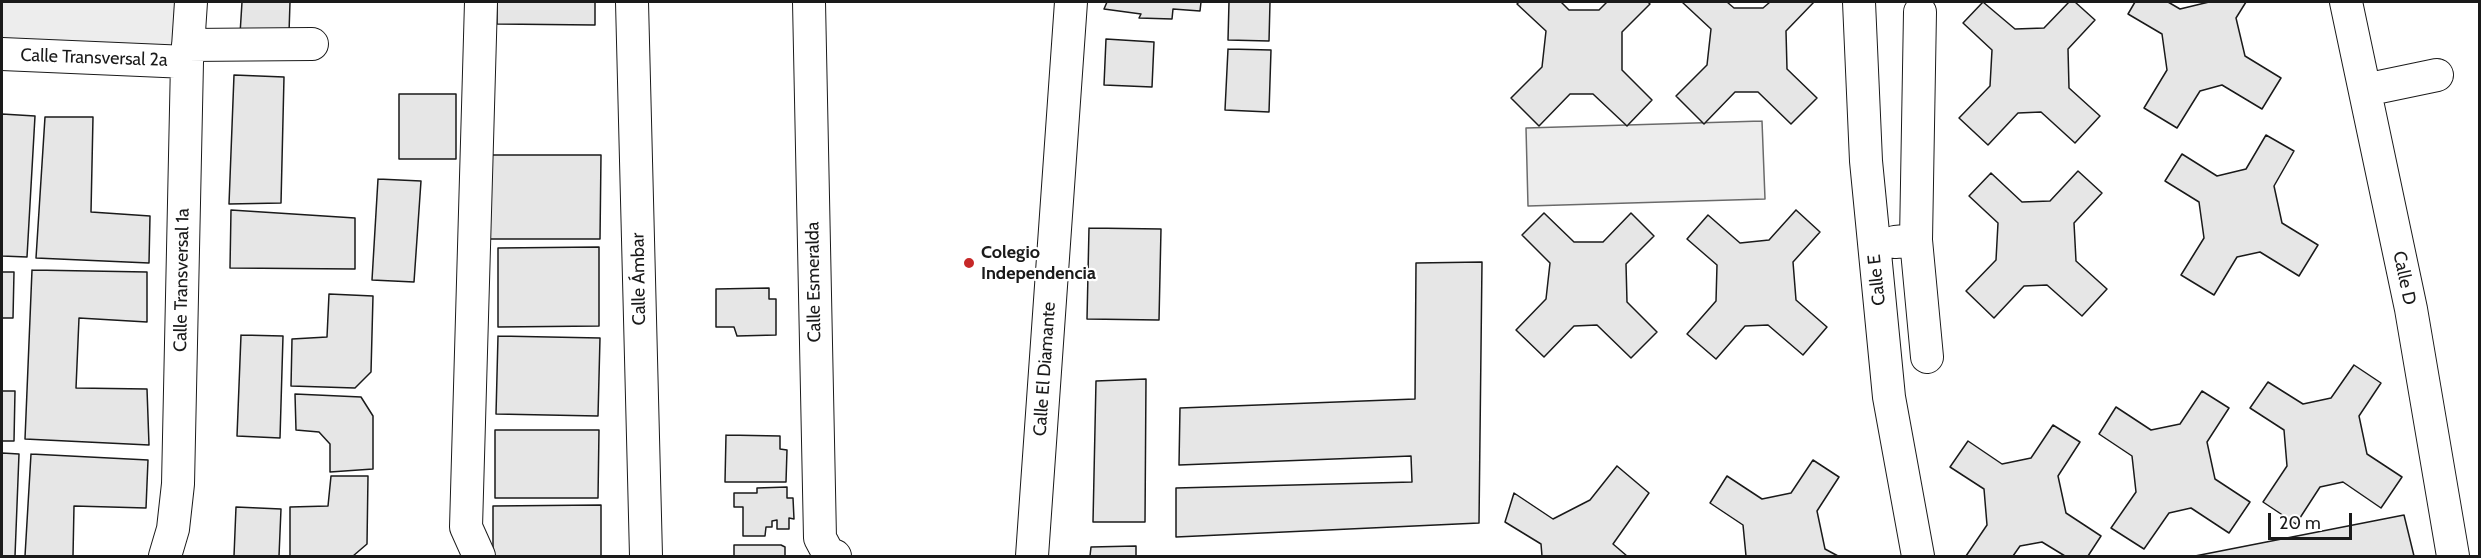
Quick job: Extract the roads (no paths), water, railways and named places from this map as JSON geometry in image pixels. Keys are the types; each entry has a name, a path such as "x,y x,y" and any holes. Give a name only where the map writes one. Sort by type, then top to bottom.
{"street":[{"name":"Calle Transversal 1a","path":"165,556 172,529 178,484 191,2"},
{"path":"479,556 466,527 481,2"},
{"name":"Calle Ámbar","path":"632,2 646,556"},
{"name":"Calle Esmeralda","path":"809,2 819,538 828,553 835,556"},
{"name":"Calle El Diamante","path":"1032,556 1071,2"},
{"name":"Calle E","path":"1859,2 1866,161 1889,397 1918,556"},
{"name":"Calle D","path":"2346,2 2411,309 2453,556"},
{"path":"1920,12 1917,240 1927,357"},
{"name":"Calle Transversal 2a","path":"2,54 188,53 312,44"},
{"path":"2365,90 2437,75"},
{"path":"1873,243 1917,240"}],"place":[{"name":"Colegio Independencia","path":"969,263"}]}
